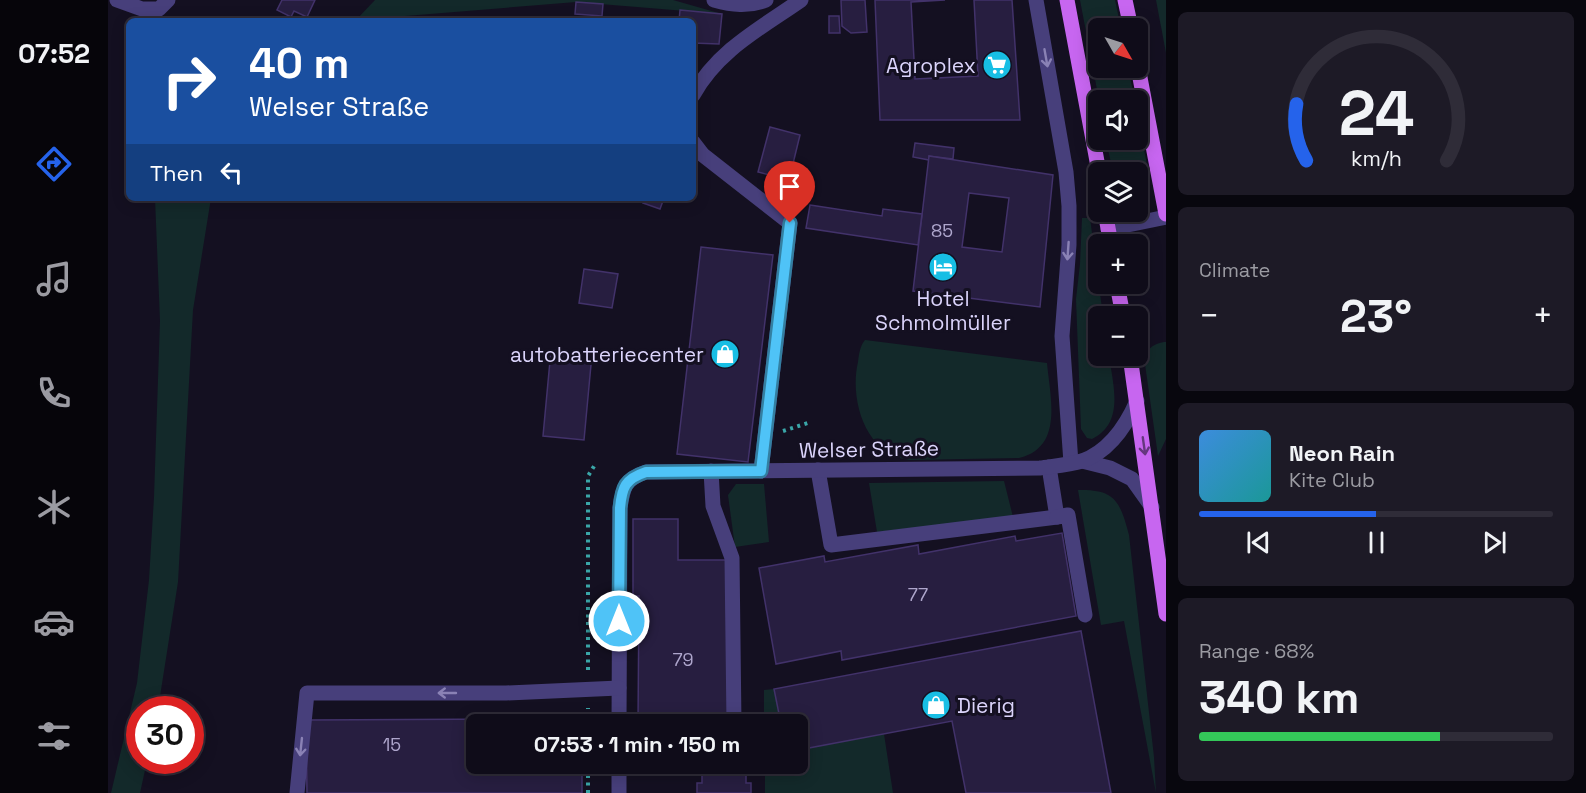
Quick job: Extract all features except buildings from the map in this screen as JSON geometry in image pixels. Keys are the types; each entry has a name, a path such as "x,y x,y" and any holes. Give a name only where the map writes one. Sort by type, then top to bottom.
{"main road":[{"path":"1067,0 1096,162"},
{"path":"1125,0 1129,18"},
{"path":"1140,78 1166,216"},
{"path":"1107,222 1109,234"},
{"path":"1132,366 1166,614"}],"street":[{"path":"117,0 142,9 159,9 168,0"},
{"path":"714,0 742,5 766,0"},
{"path":"696,90 709,71 731,48 801,0"},
{"path":"1036,0 1066,172 1069,245 1062,336 1064,382 1077,462"},
{"path":"696,146 703,155 790,223 761,471"},
{"path":"1108,229 1166,216"},
{"name":"Welser Straße","path":"619,714 620,508 622,493 627,482 634,476 646,472 1049,467 1077,462 1108,445 1127,424 1137,401"},
{"name":"Welser Straße","path":"1077,462 1110,468 1132,478 1152,507"},
{"path":"1049,467 1057,517"},
{"path":"818,470 831,545 1068,516 1085,615"},
{"path":"711,471 713,506 732,558 734,714"},
{"path":"297,793 307,693 506,693 619,688"},
{"path":"619,774 619,793"}],"path":[{"path":"766,430 781,432 811,422"},
{"path":"588,714 588,476 596,463"},
{"path":"588,774 588,793"}],"green space":[{"path":"375,0 673,0 722,14 576,2 358,18"},
{"path":"1080,0 1115,0 1119,18 1088,18 1088,42"},
{"path":"1156,0 1166,0 1166,53"},
{"path":"1095,78 1130,78 1133,90 1097,90"},
{"path":"1108,150 1144,150 1146,162 1111,162"},
{"path":"155,201 211,201 193,310 178,582 160,696 134,696 149,580 160,321"},
{"path":"1082,218 1088,218 1092,234 1088,234 1088,294 1100,294 1102,306 1088,306 1088,366 1110,366 1114,391 1113,413 1109,423 1092,439 1087,438 1081,429 1076,299"},
{"path":"865,340 1047,363 1051,419 1043,443 1033,452 1019,458 910,460 895,456 882,448 872,437 859,409 856,377 860,350"},
{"path":"1166,342 1166,439 1158,456 1145,366 1148,366 1148,351 1157,344"},
{"path":"1004,481 1013,517 877,532 869,483"},
{"path":"736,484 764,484 769,542 735,547 728,495"},
{"path":"1078,490 1100,492 1114,499 1122,513 1129,535 1156,793 1124,621 1101,625"},
{"path":"774,689 779,714 764,714 764,690"},
{"path":"126,730 126,774 144,774 140,793 111,793"},
{"path":"884,734 893,793 765,793 765,774 808,774 808,748"}],"place":[{"name":"Agroplex","path":"997,65"},
{"name":"Hotel Schmolmüller","path":"943,267"},
{"name":"autobatteriecenter","path":"725,354"},
{"name":"Dierig","path":"936,705"}],"route":[{"path":"619,621 620,508 622,493 627,482 634,476 646,472 761,471 790,223"}]}
